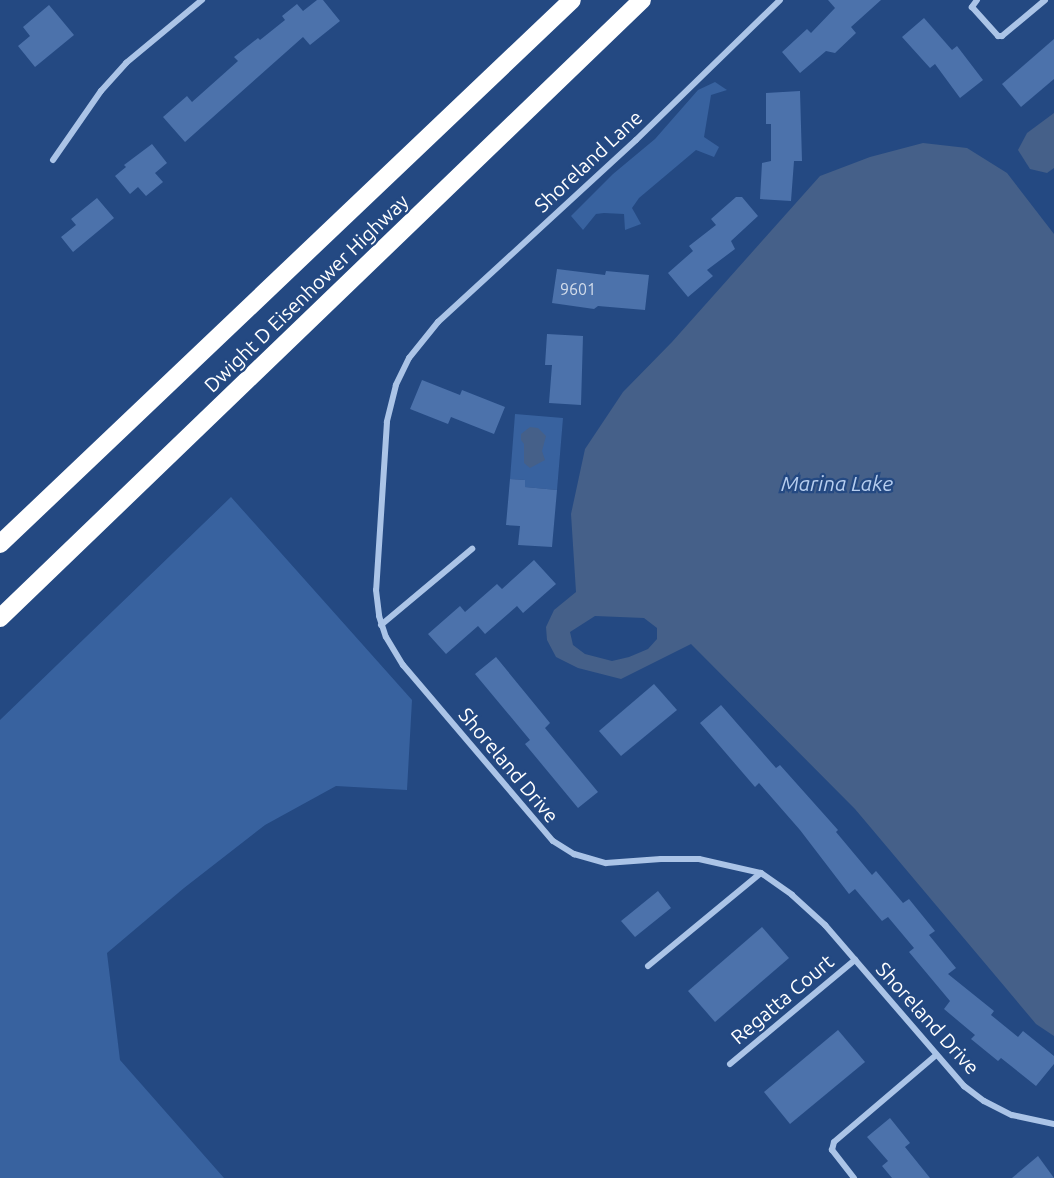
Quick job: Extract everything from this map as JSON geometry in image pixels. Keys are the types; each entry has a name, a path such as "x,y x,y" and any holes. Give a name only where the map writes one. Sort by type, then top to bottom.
{"highway":[{"name":"Dwight D Eisenhower Highway","path":"0,544 572,0"},
{"name":"Dwight D Eisenhower Highway","path":"0,618 642,0"}],"street":[{"path":"53,160 68,143 101,91 126,63 202,0"},
{"name":"Shoreland Lane","path":"418,344 438,322 636,140 780,0"},
{"path":"977,0 972,7 998,36 1002,36 1045,0"},
{"name":"Shoreland Drive","path":"418,344 396,385 387,422 376,590 381,625 403,665 547,836 567,851 606,863 661,859 699,860 761,873 809,910 855,960 935,1056 964,1086 984,1101 1020,1117 1054,1124"},
{"path":"381,625 471,549"},
{"path":"648,966 761,873"},
{"name":"Regatta Court","path":"730,1064 855,960"},
{"path":"854,1178 832,1150 834,1142 935,1056"}],"shaded area":[{"path":"715,82 727,90 711,95 704,137 719,147 714,157 696,150 639,198 632,208 641,224 625,230 624,214 604,213 596,214 583,230 571,216 613,174 655,139 698,90"},
{"path":"515,414 563,418 557,490 525,487 525,480 510,479"},
{"path":"231,497 412,700 407,790 336,786 265,825 184,888 107,953 120,1060 224,1178 0,1178 0,720"}],"water":[{"path":"1054,113 1054,168 1047,173 1030,169 1018,150 1027,133"},
{"name":"Marina Lake","path":"923,143 967,148 1007,173 1054,234 1054,1036 1036,1024 855,809 691,644 621,679 578,668 556,657 547,640 546,627 554,610 576,592 571,514 585,449 623,392 672,342 820,176 870,157","holes":["595,616 644,618 657,628 657,639 648,649 629,657 612,661 585,654 573,645 570,632"]},
{"path":"530,427 538,428 546,436 542,451 545,460 530,468 524,463 524,444 521,434"}],"building":[{"path":"317,0 323,0 340,21 310,45 303,37 185,142 163,117 187,96 192,102 238,61 234,57 285,20 282,16 297,4 303,11"},
{"path":"828,0 881,0 851,27 856,33 835,53 826,51 800,73 782,52 807,29 811,33 835,8"},
{"path":"49,5 74,35 35,67 18,46 30,36 23,27"},
{"path":"924,18 952,50 957,46 983,80 960,98 935,64 930,68 902,37"},
{"path":"1054,39 1054,79 1021,107 1002,84"},
{"path":"800,91 802,161 794,161 791,201 760,199 762,163 771,161 771,124 766,124 766,93"},
{"path":"152,144 167,163 155,173 163,182 146,196 138,187 130,194 115,176 126,167 124,165"},
{"path":"736,197 742,197 758,216 731,241 735,249 707,270 713,276 688,297 668,273 693,251 689,246 716,225 711,219"},
{"path":"97,198 114,218 73,252 61,237 76,225 71,219"},
{"path":"557,269 605,275 606,271 649,275 645,310 598,306 594,309 552,303"},
{"path":"547,334 583,336 581,405 549,403 552,365 545,365"},
{"path":"422,380 460,395 462,390 505,407 494,434 451,417 448,424 410,409"},
{"path":"510,479 525,480 525,487 557,490 552,547 518,545 520,526 506,525"},
{"path":"534,560 556,584 523,613 517,606 485,634 478,626 446,654 428,634 460,606 465,612 497,584 502,589"},
{"path":"496,657 550,723 545,728 598,792 578,808 525,744 530,740 475,674"},
{"path":"654,684 677,710 621,756 599,731"},
{"path":"721,705 776,768 780,765 838,830 836,832 872,875 876,871 903,903 909,899 935,931 929,935 956,968 948,974 994,1011 991,1015 1018,1037 1023,1031 1054,1056 1054,1064 1036,1086 1001,1058 998,1061 971,1039 975,1035 944,1009 950,1001 909,952 914,948 888,917 882,921 855,889 849,894 800,830 759,783 755,787 700,723"},
{"path":"658,891 671,908 635,937 621,921"},
{"path":"762,927 789,958 715,1022 688,991"},
{"path":"838,1030 865,1062 790,1124 764,1092"},
{"path":"890,1118 910,1143 905,1147 930,1178 892,1178 882,1166 888,1161 867,1137"},
{"path":"1038,1156 1054,1178 1012,1178"}]}
